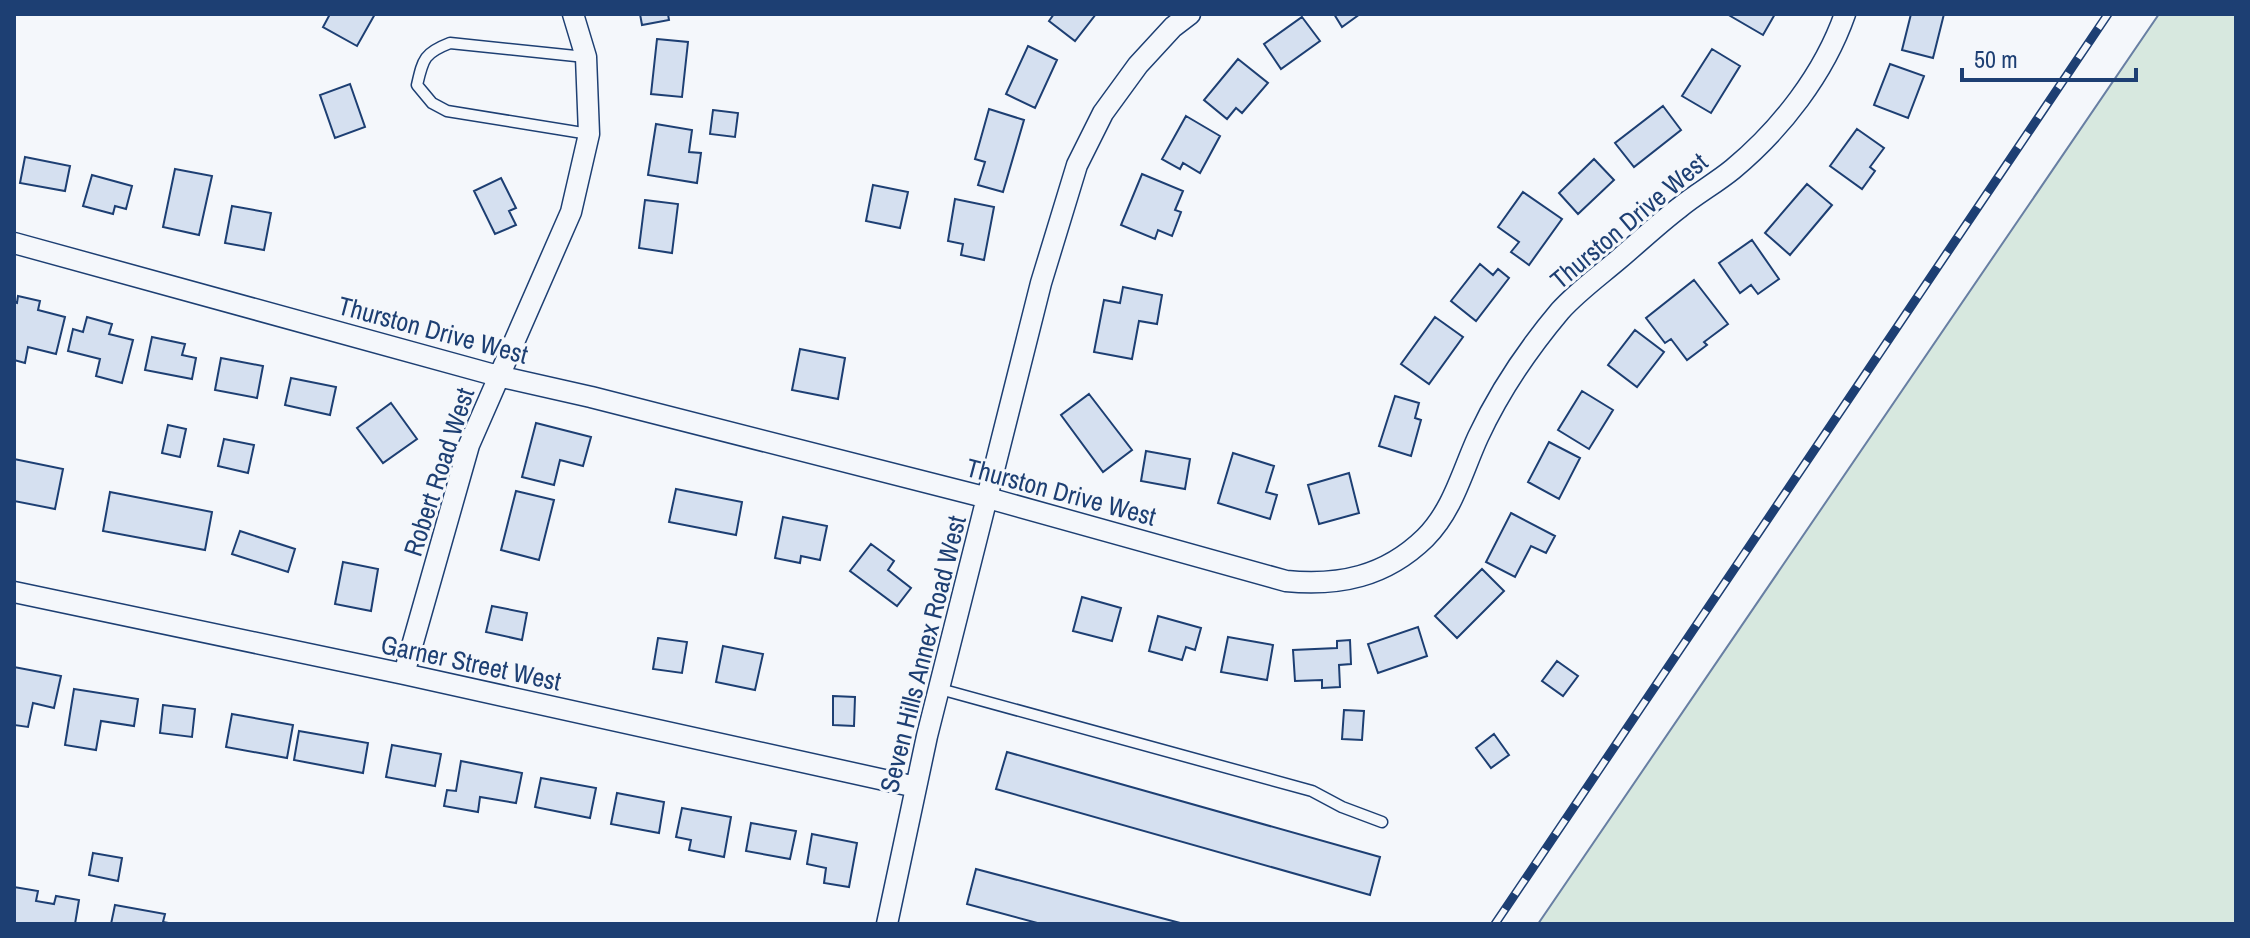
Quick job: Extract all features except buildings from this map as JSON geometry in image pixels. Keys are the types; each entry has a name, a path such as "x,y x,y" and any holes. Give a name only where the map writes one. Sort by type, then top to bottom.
{"street":[{"name":"Robert Road West","path":"404,674 469,445 571,212 589,134 586,57 573,14"},
{"name":"Seven Hills Annex Road West","path":"887,924 916,787 1041,283 1077,165 1111,101 1138,65 1173,27 1190,14"},
{"name":"Thurston Drive West","path":"14,243 498,376 988,498 1286,581 1315,584 1345,581 1377,571 1403,556 1426,537 1445,514 1501,392 1532,346 1575,296 1680,207 1732,170 1766,138 1794,106 1820,67 1845,14"},
{"name":"Garner Street West","path":"14,592 916,787"}],"lane":[{"path":"586,57 450,43 435,49 423,59 417,85 432,103 447,111 589,134"},
{"path":"940,689 1312,791 1342,807 1382,822"}],"shaded area":[{"path":"2159,14 2236,14 2236,924 1538,924"}],"railway":[{"path":"1495,924 2108,14"}]}
